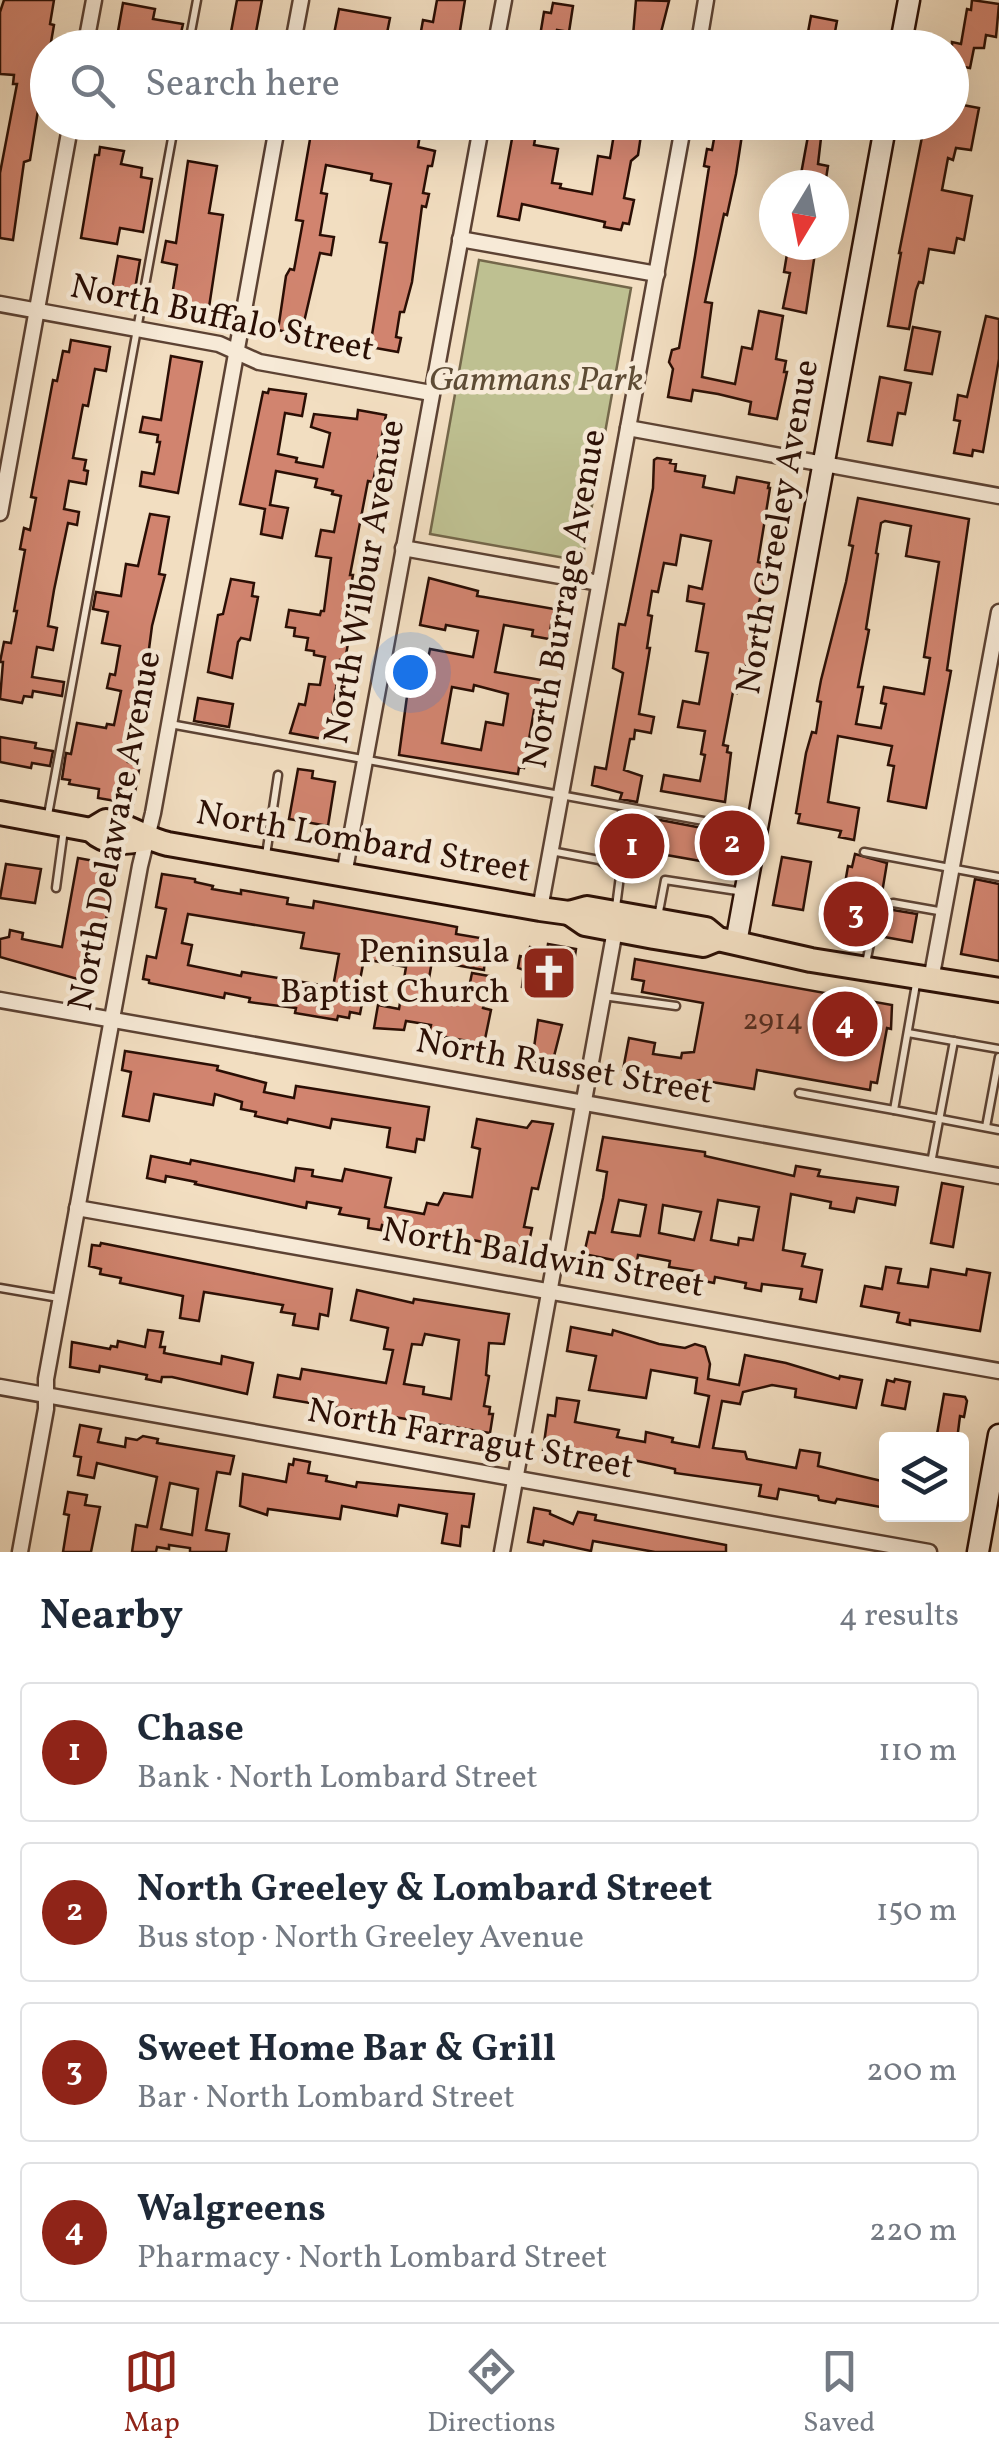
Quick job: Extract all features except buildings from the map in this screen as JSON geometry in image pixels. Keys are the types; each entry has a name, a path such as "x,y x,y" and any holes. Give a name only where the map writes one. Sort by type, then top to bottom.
{"main road":[{"name":"North Lombard Street","path":"0,813 91,830 102,840 122,844 146,839 569,913 585,924 658,920 706,928 727,941 865,970 999,990"},
{"name":"North Lombard Street","path":"615,921 703,945 727,941"}],"street":[{"path":"88,30 94,0"},
{"path":"295,30 301,0"},
{"path":"498,30 504,0"},
{"path":"701,30 706,0"},
{"path":"903,30 908,0"},
{"path":"0,513 69,140"},
{"name":"North Delaware Avenue","path":"20,1552 76,1208 275,140"},
{"name":"North Wilbur Avenue","path":"344,876 479,140"},
{"name":"North Burrage Avenue","path":"540,909 681,140"},
{"name":"North Greeley Avenue","path":"727,941 745,893 883,140"},
{"path":"460,239 657,274"},
{"name":"North Buffalo Street","path":"0,304 219,344 258,362 431,393"},
{"path":"628,428 999,496"},
{"path":"403,548 599,583"},
{"path":"924,979 944,912 999,612"},
{"path":"502,1552 615,921"},
{"name":"North Russet Street","path":"0,1000 999,1176"},
{"name":"North Baldwin Street","path":"76,1208 999,1371"},
{"name":"North Farragut Street","path":"0,1387 929,1552"},
{"path":"978,1552 999,1435"}],"lane":[{"path":"191,30 197,0"},
{"path":"56,888 56,824 172,140"},
{"path":"168,724 756,830"},
{"path":"264,861 278,775"},
{"path":"551,850 599,860 620,876 615,921"},
{"path":"864,852 999,877"},
{"path":"658,920 665,880 745,893"},
{"path":"865,970 875,920 882,906 893,903 944,912"},
{"path":"894,1110 908,1033 924,979"},
{"path":"603,996 676,1006"},
{"path":"908,1033 999,1049"},
{"path":"931,1164 954,1041"},
{"path":"986,1127 999,1057"},
{"path":"799,1093 999,1130"},
{"path":"0,1288 60,1298"}],"green space":[{"name":"Gammans Park","path":"479,260 631,288 582,561 430,534"}],"place":[{"name":"North Greeley & Lombard Street","path":"732,843"},
{"name":"Chase","path":"632,846"},
{"name":"Sweet Home Bar & Grill","path":"856,914"},
{"name":"Peninsula Baptist Church","path":"549,973"},
{"name":"Walgreens","path":"845,1024"}]}
